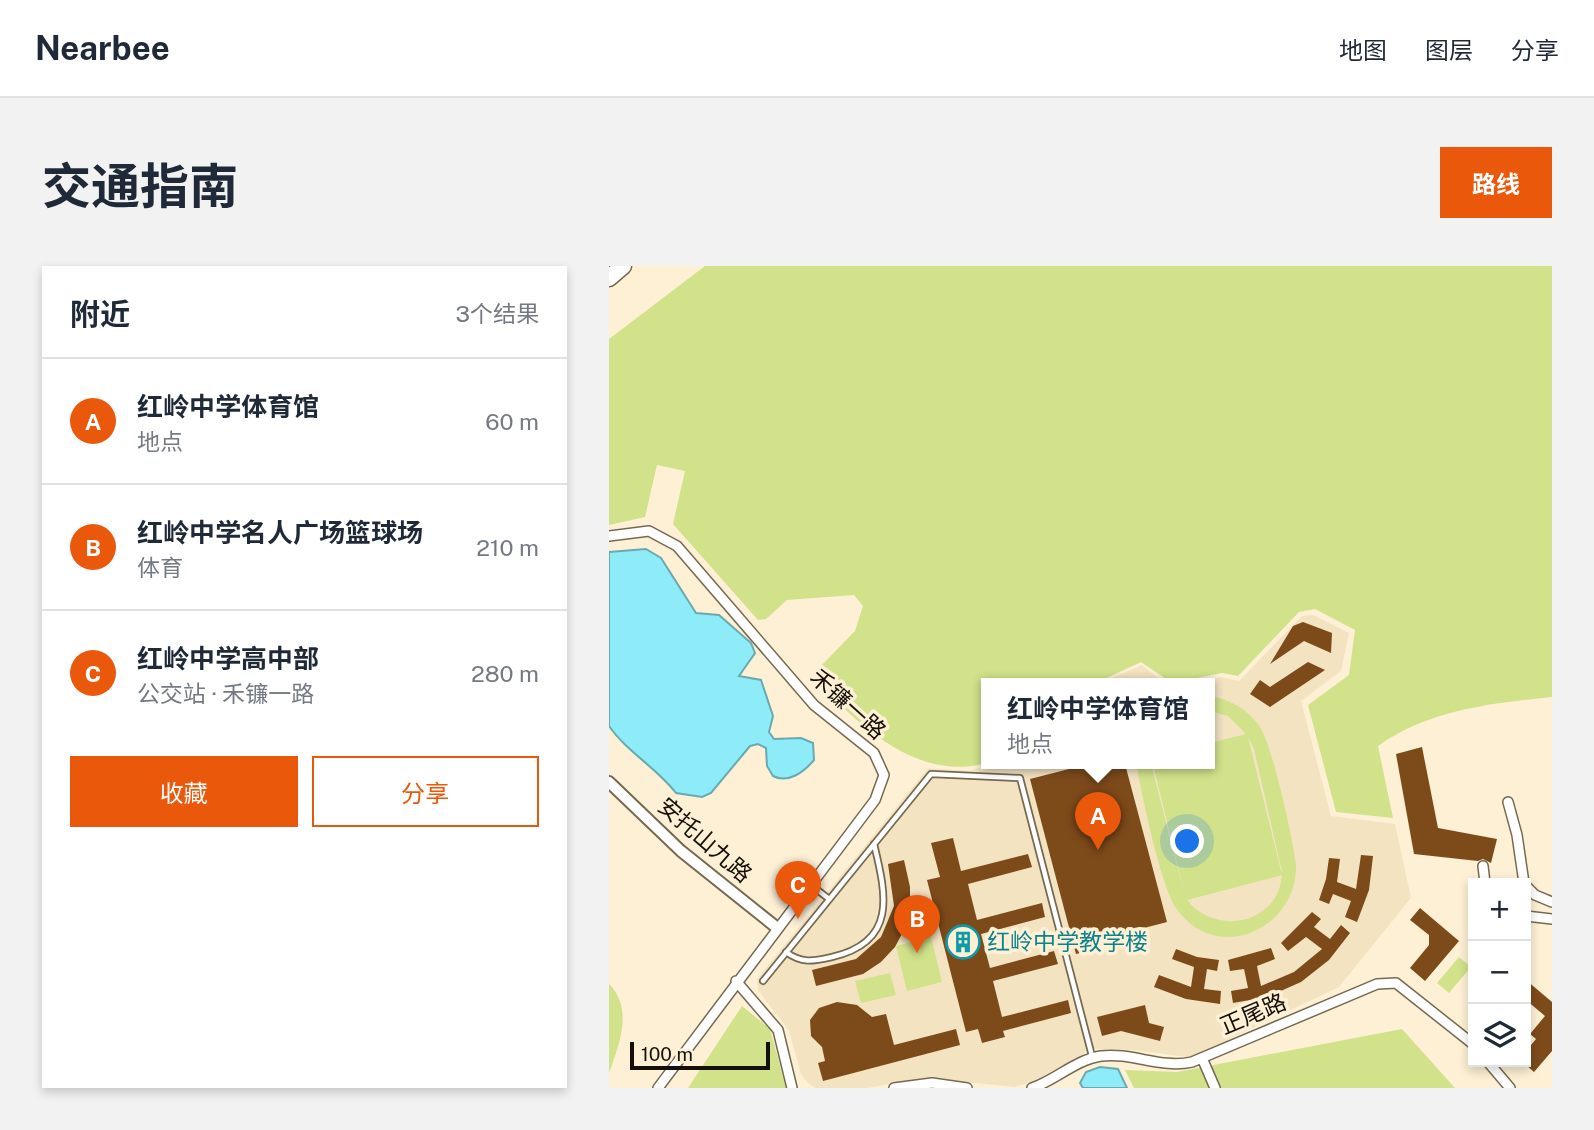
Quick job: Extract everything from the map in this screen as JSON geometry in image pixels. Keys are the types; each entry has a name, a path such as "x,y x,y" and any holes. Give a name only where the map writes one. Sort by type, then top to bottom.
{"highway":[{"path":"609,278 623,266"}],"street":[{"name":"禾镰一路","path":"609,536 649,531 677,546 814,705 863,743 879,760 884,775 874,800 776,927 658,1088"},
{"name":"安托山九路","path":"609,782 681,851 776,927"},
{"path":"1508,802 1524,878"},
{"path":"1483,866 1484,878"},
{"path":"1531,891 1552,902"},
{"path":"1531,917 1552,919"},
{"path":"736,981 778,1030 792,1088"},
{"name":"正尾路","path":"1032,1088 1093,1058 1121,1056 1173,1065 1202,1058 1377,984 1396,984 1468,1040"},
{"path":"1202,1058 1215,1088"},
{"path":"1492,1067 1510,1088"},
{"path":"894,1088 932,1083 967,1088"}],"lane":[{"path":"763,981 931,774 1020,778 1093,1058"},
{"path":"786,952 799,961 809,962 846,954 870,938 881,919 886,898 874,844"},
{"path":"810,884 829,899"}],"shaded area":[{"path":"1313,615 1349,633 1341,671 1301,701 1331,816 1395,824 1411,898 1339,987 1187,1057 1134,1050 1092,1049 1036,1080 1015,1087 924,1078 867,1088 815,1088 808,1083 801,1074 789,1031 758,990 757,979 928,768 968,771 981,767 1215,769 1215,678 1239,681 1302,616"},
{"path":"1142,665 1158,678 1112,678"}],"green space":[{"path":"705,266 1552,266 1552,697 1461,710 1439,716 1397,734 1378,746 1393,818 1336,812 1308,705 1349,675 1355,630 1315,609 1299,612 1238,676 1222,673 1197,678 1165,678 1141,662 1107,678 981,678 981,764 961,767 937,765 914,757 871,732 817,681 817,670 855,631 863,606 854,595 787,600 766,619 758,620 673,524 685,471 657,465 645,517 609,525 609,339"},
{"path":"1215,697 1238,706 1260,727 1287,815 1296,865 1293,888 1283,908 1269,923 1251,933 1231,937 1211,935 1192,925 1176,908 1158,861 1137,769 1152,769 1185,896 1154,769 1215,769 1215,742 1246,734 1228,716 1215,712","holes":["1248,737 1254,749 1282,872","1282,875 1278,892 1269,905 1244,920 1213,918 1199,911 1187,900"]},
{"path":"931,937 942,982 907,991 896,946"},
{"path":"1459,957 1468,964 1468,971 1449,993 1437,983"},
{"path":"890,973 896,995 861,1003 855,981"},
{"path":"609,984 617,994 623,1016 620,1039 609,1073"},
{"path":"742,1006 770,1029 786,1088 688,1088"},
{"path":"1402,1029 1455,1088 1134,1088 1125,1070 1177,1072"}],"water":[{"path":"646,549 661,558 696,613 719,615 751,643 755,653 739,676 761,680 773,716 769,732 774,739 801,738 813,743 814,760 801,772 784,779 773,776 767,766 766,748 758,744 750,746 711,793 702,797 676,793 624,744 609,726 609,552"},
{"path":"1100,1067 1118,1069 1127,1088 1083,1088 1080,1083 1086,1072"}],"building":[{"path":"1303,622 1332,633 1331,653 1304,641 1270,664 1293,626"},
{"path":"1308,662 1325,670 1270,707 1250,694 1260,680 1270,687"},
{"path":"1422,747 1438,828 1497,839 1491,863 1483,859 1478,861 1414,854 1396,754"},
{"path":"1069,769 1126,769 1167,922 1121,934 1123,942 1076,954 1030,779"},
{"name":"红岭中学教学楼","path":"953,838 961,871 1028,854 1032,867 968,884 977,920 1042,903 1045,917 981,934 990,968 1054,951 1058,964 993,981 1002,1017 1068,1000 1071,1013 1003,1031 1005,1037 982,1043 978,1029 966,1032 927,880 940,877 931,843"},
{"path":"1361,855 1373,856 1369,890 1357,922 1345,917 1351,901 1333,894 1329,904 1319,900 1329,858 1340,859 1337,882 1356,889"},
{"path":"904,860 910,887 910,908 905,928 895,947 881,962 863,974 816,986 812,970 856,959 881,937 894,906 888,864"},
{"path":"1420,908 1459,941 1425,981 1410,968 1429,945 1429,935 1410,920"},
{"path":"1312,912 1321,919 1314,927 1330,939 1341,925 1350,933 1329,960 1301,982 1267,997 1233,1003 1231,991 1248,988 1244,969 1230,971 1228,960 1271,948 1275,959 1257,966 1261,986 1294,972 1322,949 1306,937 1288,951 1281,943"},
{"path":"1176,949 1197,957 1219,960 1217,971 1207,969 1204,989 1221,991 1220,1004 1186,999 1154,987 1159,975 1191,987 1194,967 1172,959"},
{"path":"1531,984 1552,1002 1552,1051 1534,1072 1528,1067 1531,1067 1531,1045 1536,1039 1531,1033 1545,1016 1531,1004"},
{"path":"837,1002 857,1005 872,1017 886,1014 894,1045 956,1029 960,1045 823,1081 818,1063 825,1061 822,1047 811,1036 810,1020 819,1008"},
{"path":"1145,1005 1149,1023 1164,1027 1160,1041 1121,1031 1102,1036 1097,1017"}],"place":[{"name":"红岭中学体育馆","path":"1098,850"},
{"name":"红岭中学高中部","path":"798,919"},
{"name":"红岭中学教学楼","path":"963,942"},
{"name":"红岭中学名人广场篮球场","path":"917,953"}]}
